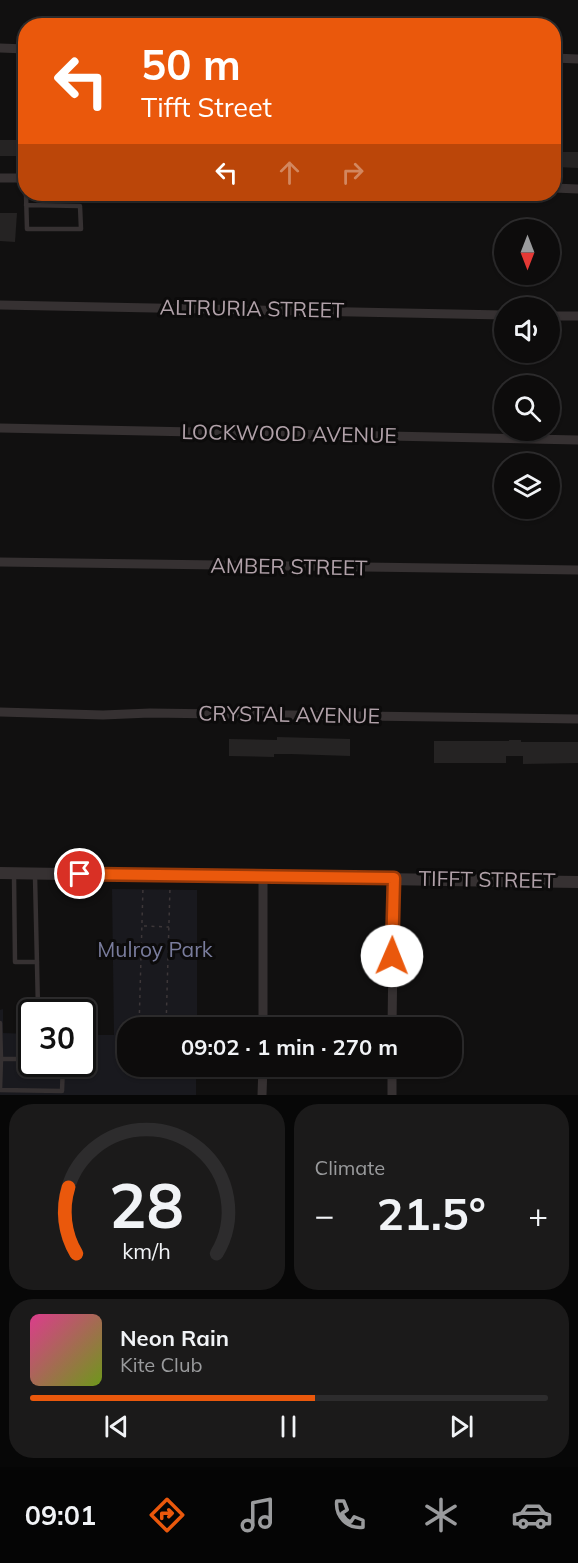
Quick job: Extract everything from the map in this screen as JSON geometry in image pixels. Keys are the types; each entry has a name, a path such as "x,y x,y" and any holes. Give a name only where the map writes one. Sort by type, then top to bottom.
{"street":[{"path":"0,48 18,49"},
{"path":"561,58 578,59"},
{"path":"0,178 18,178"},
{"path":"561,188 578,189"},
{"name":"ALTRURIA STREET","path":"0,305 494,315"},
{"path":"560,316 578,316"},
{"name":"LOCKWOOD AVENUE","path":"0,428 578,440"},
{"name":"AMBER STREET","path":"0,562 578,570"},
{"name":"CRYSTAL AVENUE","path":"0,712 578,719"},
{"name":"TIFFT STREET","path":"0,873 578,882"},
{"path":"263,877 263,1017"},
{"path":"392,1017 394,878"},
{"path":"262,1095 263,1077"},
{"path":"392,1077 392,1095"}],"lane":[{"path":"26,201 26,205 27,230 81,229 80,206 26,205"},
{"path":"14,873 15,962 37,962"},
{"path":"35,873 38,999"},
{"path":"0,1023 0,1090 62,1091 63,1077"},
{"path":"1,1059 18,1059"}],"path":[{"path":"139,1017 143,884"},
{"path":"166,1017 170,885"},
{"path":"142,926 170,927"}],"green space":[{"name":"Mulroy Park","path":"112,889 197,890 197,1017 117,1017 117,1077 196,1077 196,1095 0,1095 0,1010 3,1009 3,1033 18,1034 18,1077 96,1077 96,1035 114,1035"}],"building":[{"path":"0,140 18,140 18,156 0,156"},
{"path":"561,152 578,152 578,168 561,167"},
{"path":"0,213 17,213 15,242 0,241"},
{"path":"277,737 350,739 350,756 274,754 274,757 229,756 229,739 277,740"},
{"path":"434,741 578,742 578,763 523,764 523,756 506,756 506,763 434,763"}],"route":[{"path":"80,874 394,878 392,956"}]}
